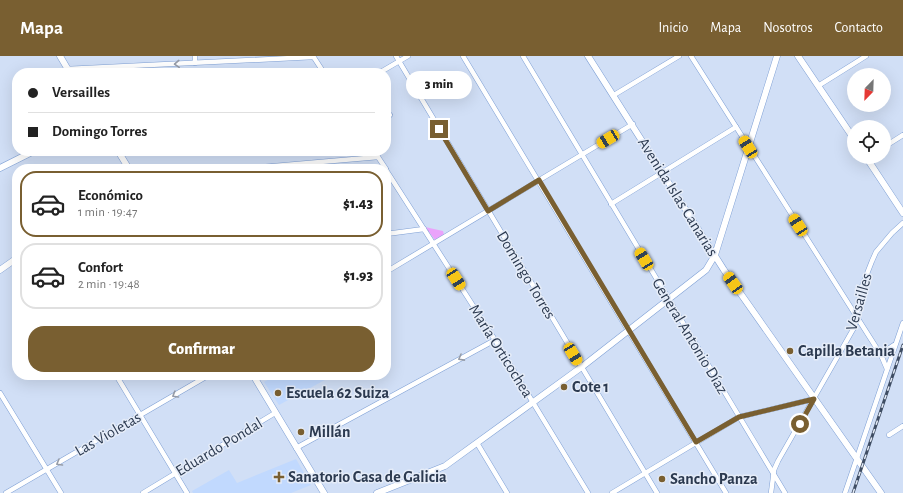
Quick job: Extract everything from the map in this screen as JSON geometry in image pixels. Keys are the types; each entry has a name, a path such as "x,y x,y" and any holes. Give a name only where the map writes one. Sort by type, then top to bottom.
{"street":[{"path":"60,56 67,68"},
{"path":"194,56 195,63"},
{"path":"116,68 313,56 321,68"},
{"name":"Domingo Torres","path":"396,56 657,493"},
{"path":"387,68 408,56"},
{"path":"463,56 726,493"},
{"name":"General Antonio Díaz","path":"523,56 785,493"},
{"name":"Avenida Islas Canarias","path":"588,56 633,124 715,255 881,493"},
{"path":"614,95 679,56"},
{"path":"691,56 878,350 888,369"},
{"path":"377,493 385,492 445,466 581,367 706,270 715,255 777,56"},
{"path":"798,56 847,129"},
{"path":"818,86 866,56"},
{"path":"391,269 633,124"},
{"path":"611,204 736,127"},
{"path":"891,143 903,135"},
{"path":"0,168 24,156"},
{"path":"298,164 378,157"},
{"name":"María Orticochea","path":"378,157 383,164"},
{"path":"872,164 903,213"},
{"name":"María Orticochea","path":"391,177 495,340 588,493"},
{"name":"Versailles","path":"771,493 773,475 778,461 855,326 861,289 872,261 892,233 903,223"},
{"path":"391,233 424,229"},
{"path":"0,270 12,262"},
{"path":"845,493 903,323"},
{"path":"296,448 495,340"},
{"path":"878,350 885,351 896,344"},
{"path":"119,380 177,472 188,493"},
{"name":"Las Violetas","path":"6,493 200,380"},
{"path":"256,380 324,493"},
{"path":"0,393 61,493"},
{"path":"612,493 739,417 814,399"},
{"name":"Eduardo Pondal","path":"143,493 275,413"},
{"path":"889,435 903,426"},
{"path":"477,444 507,493"}],"shaded area":[{"path":"268,380 325,380 279,405 264,382"},
{"name":"Sanatorio Casa de Galicia","path":"296,459 311,485 291,493 193,493 192,491 229,470 237,483"}],"green space":[{"path":"425,227 443,231 444,235 435,240"}],"railway":[{"path":"853,493 903,345"}],"place":[{"name":"Capilla Betania","path":"790,351"},
{"name":"Cote 1","path":"564,387"},
{"name":"Escuela 62 Suiza","path":"278,393"},
{"name":"Millán","path":"301,432"},
{"name":"Sanatorio Casa de Galicia","path":"279,477"},
{"name":"Sancho Panza","path":"662,479"}],"route":[{"path":"439,129 488,211 539,180 628,331 696,442 739,417 814,399 800,424"}]}
